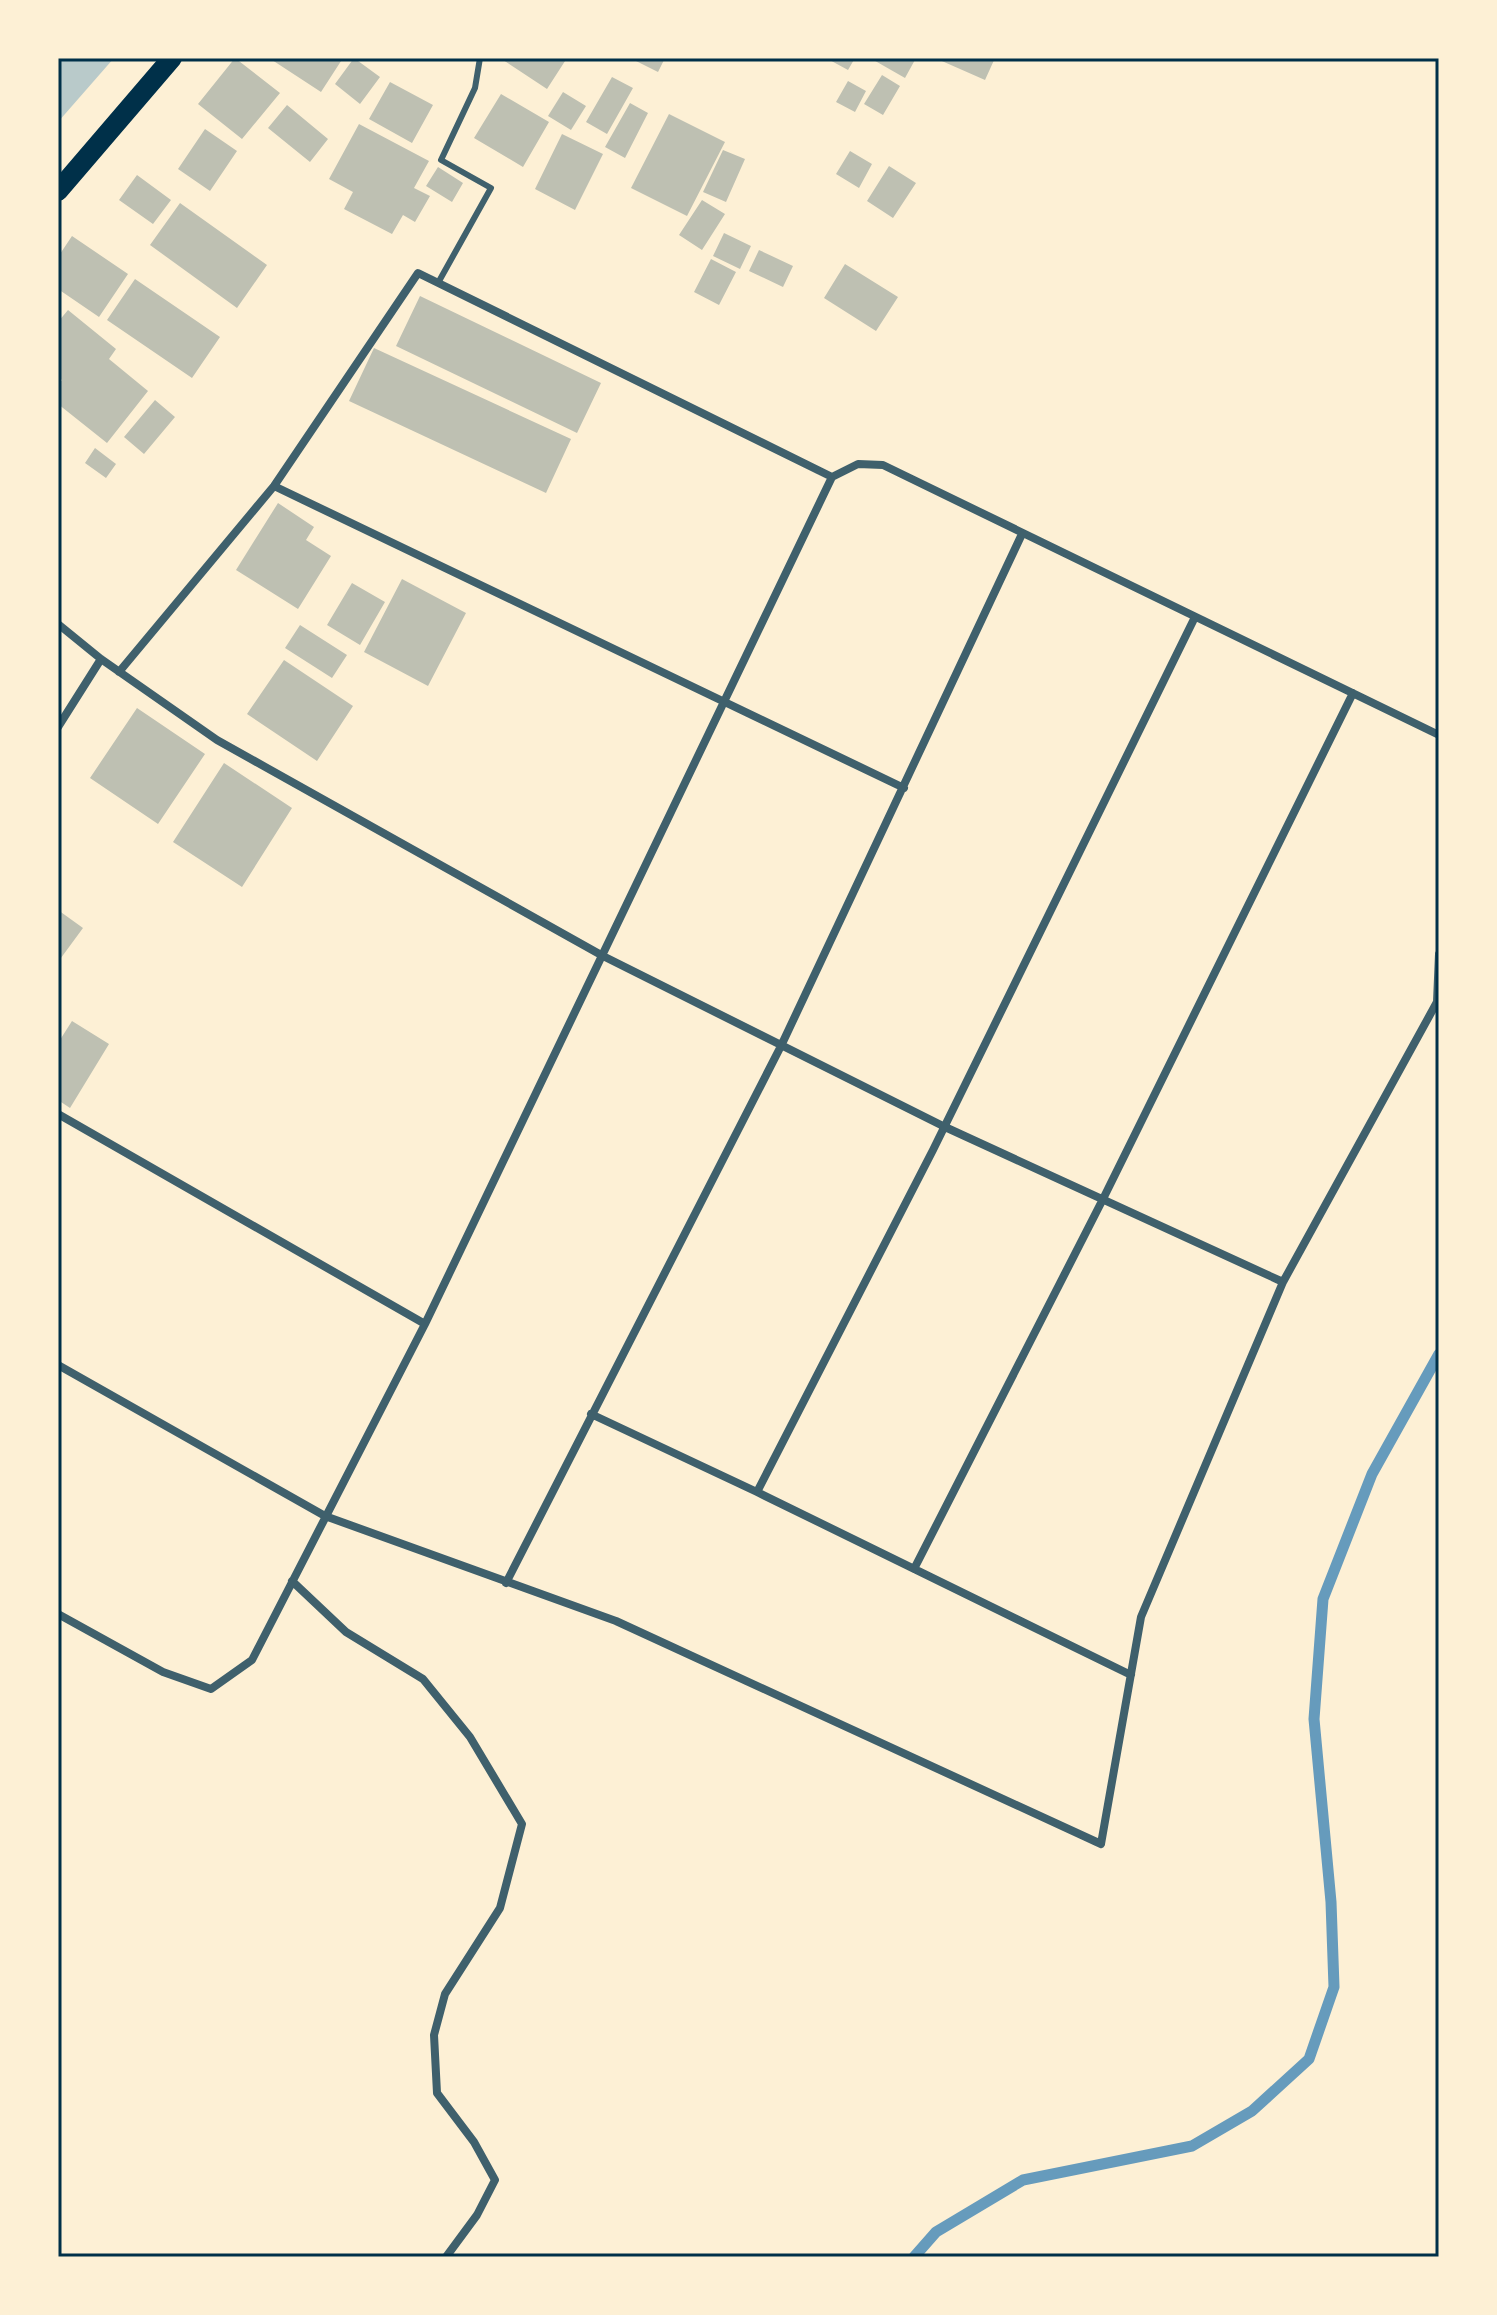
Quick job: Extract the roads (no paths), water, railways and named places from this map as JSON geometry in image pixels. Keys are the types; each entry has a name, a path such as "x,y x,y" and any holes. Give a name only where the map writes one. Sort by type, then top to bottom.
{"main road":[{"path":"58,191 172,58"}],"street":[{"path":"119,672 274,486 418,273 832,477"},
{"path":"58,1614 163,1672 211,1689 252,1660 425,1324 832,477 858,464 883,465 1439,735"},
{"path":"274,486 904,788"},
{"path":"506,1583 781,1046 1022,534"},
{"path":"757,1492 945,1127 1195,617"},
{"path":"58,624 101,659 217,740 603,956 945,1127 1283,1282"},
{"path":"58,727 101,659"},
{"path":"914,1569 1103,1199 1353,693"},
{"path":"58,1365 325,1516 616,1621 1101,1844 1141,1617 1283,1282 1437,1002 1439,954"},
{"path":"58,1114 425,1324"},
{"path":"591,1414 1131,1675"},
{"path":"292,1581 346,1632 423,1679 470,1737 522,1824 500,1908 445,1994 434,2035 437,2093 474,2142 495,2180 477,2215 446,2257"}],"lane":[{"path":"438,283 491,188 441,160 475,88 480,58"}],"waterway":[{"path":"914,2257 936,2232 1023,2180 1192,2146 1252,2111 1309,2059 1334,1987 1331,1902 1314,1719 1323,1599 1372,1474 1439,1354"}]}
